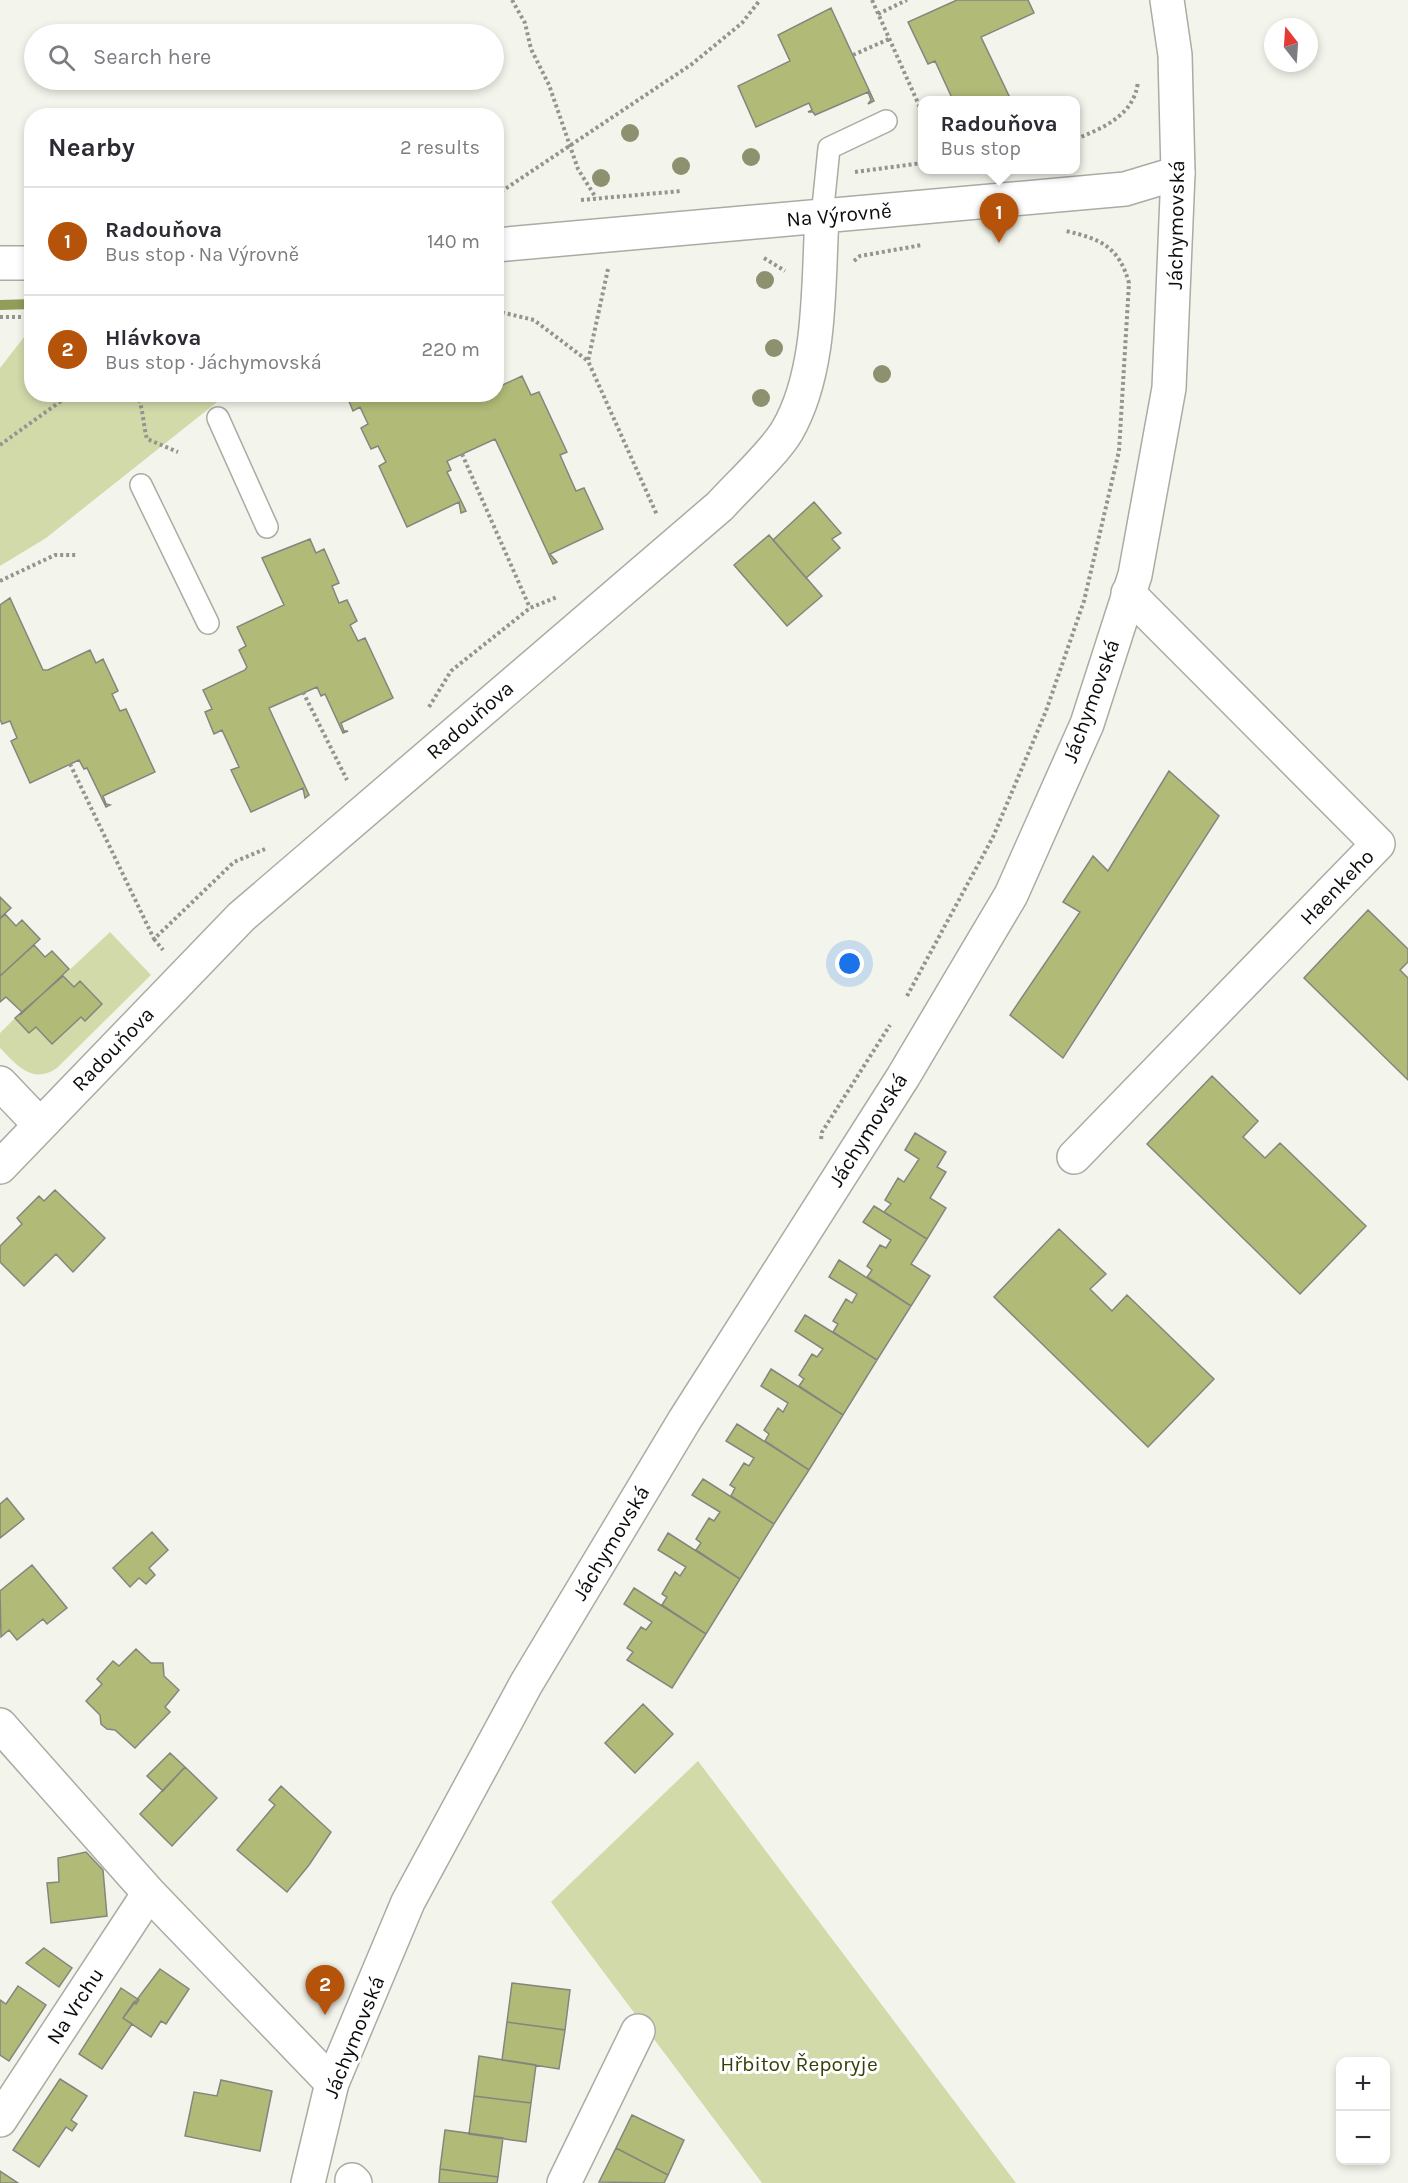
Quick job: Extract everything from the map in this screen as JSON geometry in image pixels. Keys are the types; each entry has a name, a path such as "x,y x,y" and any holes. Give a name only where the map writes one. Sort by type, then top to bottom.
{"street":[{"name":"Jáchymovská","path":"308,2183 332,2084 408,1902 526,1684 684,1421 903,1077 1011,895 1087,724 1135,575 1169,388 1178,173 1175,55 1167,0"},
{"name":"Na Výrovně","path":"504,244 1125,189 1178,173"},
{"name":"Radouňova","path":"0,1167 241,917 720,506 786,433 807,389 818,306 822,217"},
{"path":"0,263 24,263"},
{"name":"Haenkeho","path":"1074,1157 1378,844 1128,593"},
{"path":"0,1083 40,1125"},
{"path":"0,1725 149,1893 332,2084"},
{"name":"Na Vrchu","path":"0,2120 149,1893"},
{"path":"564,2183 591,2133 638,2031"}],"lane":[{"path":"822,217 829,148 886,121"},
{"path":"218,418 267,527"},
{"path":"141,484 208,623"}],"path":[{"path":"512,0 525,23 531,50 549,85 578,170 596,198"},
{"path":"504,190 692,64 742,23 760,0"},
{"path":"872,0 918,103"},
{"path":"878,14 908,0"},
{"path":"853,55 889,39"},
{"path":"1080,137 1105,127 1128,108 1138,85 1138,76"},
{"path":"827,176 918,164"},
{"path":"571,201 684,191"},
{"path":"906,999 993,837 1046,711 1084,601 1119,451 1129,283 1124,264 1110,247 1091,236 1064,230"},
{"path":"847,268 860,256 924,244"},
{"path":"759,258 766,258 785,270 789,279"},
{"path":"588,361 609,265"},
{"path":"504,313 534,320 588,361 662,526"},
{"path":"0,317 24,317"},
{"path":"0,445 60,402"},
{"path":"141,402 140,417 147,439 178,452"},
{"path":"462,454 530,608"},
{"path":"0,581 55,555 77,555"},
{"path":"423,717 451,671 530,608 563,595"},
{"path":"303,692 350,785"},
{"path":"70,764 154,939 234,862 267,848"},
{"path":"821,1141 822,1132 894,1018"}],"green space":[{"path":"24,337 24,402 217,402 46,538 0,566 0,368"},
{"path":"110,932 151,975 57,1068 40,1074 26,1071 0,1048 0,1033 15,1018 36,1027 52,1044 81,1017 85,1021 102,1004 74,987 63,976"},
{"name":"Hřbitov Řeporyje","path":"698,1761 1016,2183 762,2183 551,1902"}],"building":[{"path":"957,0 1028,0 1034,13 981,37 1009,96 951,96 935,61 928,64 908,22"},
{"path":"831,8 874,101 868,104 871,100 868,92 815,115 813,112 808,112 812,110 809,103 756,127 738,86 790,61 778,35"},
{"path":"522,376 531,395 539,392 567,452 560,455 576,491 584,488 603,529 550,554 557,562 553,564 495,439 447,461 451,470 447,472 466,511 461,513 459,502 407,527 379,466 386,462 378,446 371,449 361,428 368,424 360,407 353,411 349,402 504,402 504,384"},
{"path":"814,502 841,533 832,539 840,548 806,578 773,540"},
{"path":"769,535 822,596 787,626 734,565"},
{"path":"310,539 316,553 324,549 339,583 332,586 339,603 347,600 357,621 350,625 358,641 365,638 393,698 341,723 344,731 348,731 343,733 325,694 321,696 317,687 269,708 309,795 305,798 303,788 251,812 231,770 239,767 222,730 214,734 205,712 212,709 203,690 247,667 239,650 246,646 237,627 284,605 262,558"},
{"path":"10,598 43,670 48,670 90,650 96,663 103,659 118,691 112,694 120,711 126,709 155,772 103,796 106,804 110,805 106,807 87,768 84,769 79,760 30,783 11,741 17,738 10,721 2,724 0,719 0,605"},
{"path":"1169,771 1219,816 1063,1058 1010,1015 1080,912 1063,902 1093,856 1108,871"},
{"path":"0,897 11,908 0,918"},
{"path":"1368,910 1408,949 1408,962 1400,970 1408,978 1408,1080 1304,978"},
{"path":"5,914 16,926 22,920 40,939 0,976 0,919"},
{"path":"34,945 45,957 52,951 69,969 20,1015 22,1012 6,997 0,1002 0,976"},
{"path":"63,976 74,987 80,981 102,1004 85,1021 81,1017 52,1044 36,1027 29,1033 15,1018"},
{"path":"1212,1076 1258,1121 1243,1137 1265,1158 1280,1143 1366,1226 1300,1294 1147,1144"},
{"path":"915,1133 946,1152 937,1167 946,1172 930,1198 946,1208 927,1239 884,1212 891,1204 885,1200 898,1178 904,1182 919,1159 905,1150"},
{"path":"55,1190 105,1238 73,1272 56,1254 24,1286 0,1262 0,1246 22,1224 17,1218 39,1196 44,1201"},
{"path":"874,1206 927,1239 911,1264 930,1276 911,1306 867,1277 872,1270 867,1266 880,1245 886,1248 891,1240 863,1222"},
{"path":"1059,1229 1106,1274 1090,1289 1112,1311 1127,1295 1214,1379 1148,1447 994,1297"},
{"path":"839,1260 911,1306 877,1360 833,1332 838,1324 833,1321 846,1299 852,1303 857,1294 829,1277"},
{"path":"805,1315 877,1360 843,1415 799,1386 804,1379 799,1375 812,1354 817,1357 823,1349 795,1331"},
{"path":"771,1369 843,1415 809,1470 765,1441 769,1434 764,1430 778,1408 783,1412 788,1403 761,1386"},
{"path":"737,1424 809,1470 774,1524 731,1496 735,1488 730,1485 744,1463 749,1466 754,1458 726,1441"},
{"path":"703,1479 774,1524 740,1579 696,1550 701,1543 696,1539 709,1518 714,1521 720,1512 692,1495"},
{"path":"7,1498 24,1519 0,1538 0,1504"},
{"path":"152,1532 168,1550 149,1568 155,1575 146,1584 139,1578 130,1587 113,1568"},
{"path":"668,1533 740,1579 706,1634 662,1605 667,1597 662,1594 675,1572 680,1576 686,1567 658,1550"},
{"path":"32,1565 67,1608 47,1624 43,1619 17,1640 9,1630 1,1637 0,1591"},
{"path":"634,1588 706,1634 672,1688 627,1660 633,1652 627,1648 641,1627 646,1630 652,1622 624,1604"},
{"path":"136,1649 151,1663 163,1663 164,1676 179,1690 165,1707 170,1712 135,1748 115,1730 107,1729 101,1724 100,1715 86,1701 102,1684 97,1679 113,1661 119,1666"},
{"path":"643,1704 673,1734 635,1773 605,1743"},
{"path":"170,1753 185,1767 163,1791 147,1776"},
{"path":"185,1767 217,1798 172,1846 140,1814"},
{"path":"281,1786 331,1832 287,1892 237,1850 275,1805 269,1800"},
{"path":"86,1852 103,1870 107,1916 51,1923 47,1883 59,1882 58,1858"},
{"path":"44,1948 72,1968 59,1987 26,1963"},
{"path":"160,1969 189,1989 166,2024 161,2021 151,2037 123,2018"},
{"path":"512,1983 570,1990 565,2030 507,2022"},
{"path":"18,1986 46,2005 9,2061 0,2055 0,2000 6,2004"},
{"path":"121,1988 139,2000 136,2004 134,2002 123,2018 132,2024 102,2069 79,2054"},
{"path":"507,2022 565,2030 559,2069 502,2060"},
{"path":"479,2056 536,2065 531,2103 474,2096"},
{"path":"60,2079 87,2096 71,2120 77,2124 72,2131 66,2127 39,2167 13,2150"},
{"path":"221,2080 272,2091 260,2151 185,2136 194,2092 217,2096"},
{"path":"474,2096 531,2103 526,2142 469,2134"},
{"path":"632,2115 684,2140 668,2175 616,2148"},
{"path":"445,2130 503,2138 498,2177 440,2169"},
{"path":"616,2148 668,2175 664,2183 599,2182"},
{"path":"440,2169 498,2177 497,2183 439,2183"},
{"path":"0,2171 18,2183 0,2183"}],"waterway":[{"path":"0,305 24,304"}],"place":[{"name":"Radouňova","path":"999,243"},
{"name":"Hlávkova","path":"325,2015"}]}
